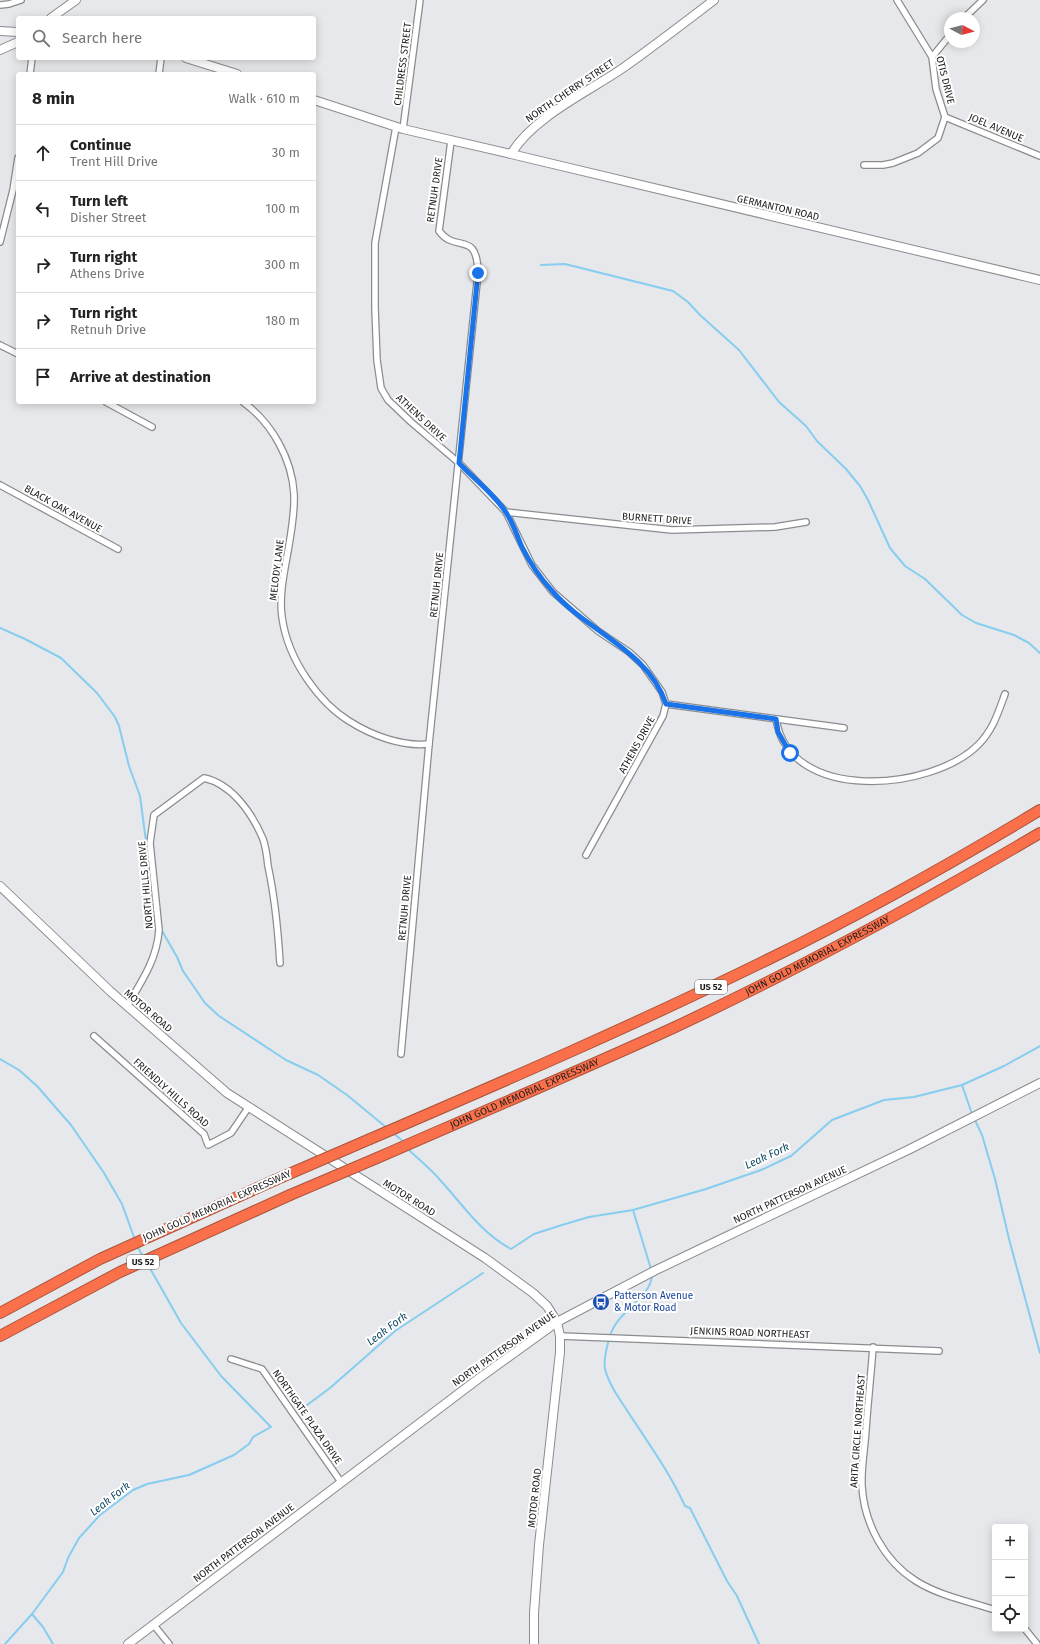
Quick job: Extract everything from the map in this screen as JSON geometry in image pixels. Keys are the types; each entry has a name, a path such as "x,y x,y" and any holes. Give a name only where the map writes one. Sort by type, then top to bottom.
{"highway":[{"name":"JOHN GOLD MEMORIAL EXPRESSWAY","path":"0,1313 41,1290 108,1256 275,1180 569,1053 766,961 906,887 1040,810"},
{"name":"JOHN GOLD MEMORIAL EXPRESSWAY","path":"0,1336 120,1272 290,1195 672,1028 732,999 872,928 1040,832"}],"main road":[{"path":"54,16 76,0"},
{"name":"NORTH CHERRY STREET","path":"511,154 518,141 537,124 620,70 714,0"},
{"path":"0,30 16,32"},
{"path":"0,50 16,43"},
{"path":"192,60 231,72"},
{"path":"316,101 400,128 511,154"},
{"name":"GERMANTON ROAD","path":"511,154 1040,280"},
{"name":"MOTOR ROAD","path":"0,886 127,1006 227,1093 248,1108 508,1274 541,1299 557,1322 560,1336 560,1352 539,1545 534,1613 534,1644"},
{"name":"NORTH PATTERSON AVENUE","path":"128,1644 341,1482 557,1322 656,1270 908,1150 1040,1083"}],"street":[{"path":"0,5 21,0"},
{"name":"CHILDRESS STREET","path":"400,128 420,0"},
{"name":"OTIS DRIVE","path":"864,164 893,162 918,153 938,138 945,117 936,89 932,57 897,0"},
{"path":"970,12 983,0"},
{"path":"932,57 944,42"},
{"path":"30,72 32,60"},
{"path":"159,72 161,60"},
{"name":"JOEL AVENUE","path":"945,117 1040,156"},
{"name":"ATHENS DRIVE","path":"400,128 375,243 375,308 380,382 388,400 459,463 506,512 532,565 553,592 598,631 629,652 643,665 656,681 666,704 663,716 586,855"},
{"name":"RETNUH DRIVE","path":"401,1054 429,744 478,273 478,258 474,250 469,245 450,240 443,236 439,231 451,141"},
{"path":"0,242 13,190 16,171"},
{"path":"0,345 16,353"},
{"path":"110,404 152,427"},
{"name":"MELODY LANE","path":"245,404 258,415 276,437 285,454 291,477 294,494 291,530 281,600 285,632 295,660 319,695 342,717 371,732 392,740 421,745 429,744"},
{"name":"BLACK OAK AVENUE","path":"0,484 118,549"},
{"name":"BURNETT DRIVE","path":"506,512 672,530 775,527 806,522"},
{"path":"776,719 778,732 790,753 808,768 823,775 844,780 891,780 915,776 938,768 957,760 977,745 989,732 996,720 1005,694"},
{"path":"666,704 844,728"},
{"name":"NORTH HILLS DRIVE","path":"127,1006 151,965 158,941 159,930 150,843 154,815 204,778 216,781 230,790 243,804 263,839 276,903 280,963"},
{"name":"FRIENDLY HILLS ROAD","path":"94,1036 204,1134 208,1145 231,1133 248,1108"},
{"name":"JENKINS ROAD NORTHEAST","path":"560,1336 873,1347 939,1351"},
{"name":"ARITA CIRCLE NORTHEAST","path":"873,1347 862,1487 865,1506 873,1529 888,1556 914,1580 944,1594 992,1609"},
{"name":"NORTHGATE PLAZA DRIVE","path":"231,1359 262,1369 341,1482"},
{"path":"153,1624 169,1644"},
{"path":"1027,1632 1037,1644"}],"waterway":[{"path":"541,265 565,264 673,291 688,302 700,315 739,350 779,402 806,426 817,441 846,469 860,486 890,548 905,566 925,579 962,615 976,623 1014,635 1029,643 1040,653"},
{"path":"0,628 61,658 97,693 115,717 119,726 129,766 140,796 153,894"},
{"path":"161,929 183,971 205,1003 219,1016 286,1060 318,1075 347,1095 387,1128"},
{"name":"Leak Fork","path":"408,1149 437,1177 481,1227 511,1249 534,1234 562,1225 589,1217 633,1210 706,1189 761,1170 791,1156 832,1120 884,1100 914,1097 962,1085 1004,1066 1040,1046"},
{"path":"0,1059 19,1070 37,1086 71,1125 104,1173 122,1204 135,1240"},
{"path":"962,1085 972,1114"},
{"path":"975,1120 982,1135 995,1179 1009,1239 1040,1353"},
{"path":"393,1133 404,1142"},
{"path":"633,1210 651,1269"},
{"path":"137,1246 144,1258"},
{"name":"Leak Fork","path":"5,1644 32,1614 63,1572 68,1558 79,1538 100,1515 133,1490 147,1484 189,1475 234,1455 249,1444 253,1437 271,1427 221,1376 181,1323 147,1263"},
{"name":"Leak Fork","path":"307,1405 330,1388 395,1331 483,1273"},
{"path":"652,1275 646,1291 614,1327 606,1352 605,1369 609,1381 616,1393 666,1470 685,1506 690,1508 727,1581 737,1596 759,1644"},
{"path":"32,1614 43,1627 53,1644"}],"place":[{"name":"Patterson Avenue & Motor Road","path":"601,1302"}],"route":[{"path":"478,273 459,463 506,512 532,565 553,592 571,610 629,652 643,665 656,681 666,704 776,719 778,732 790,753"}]}
